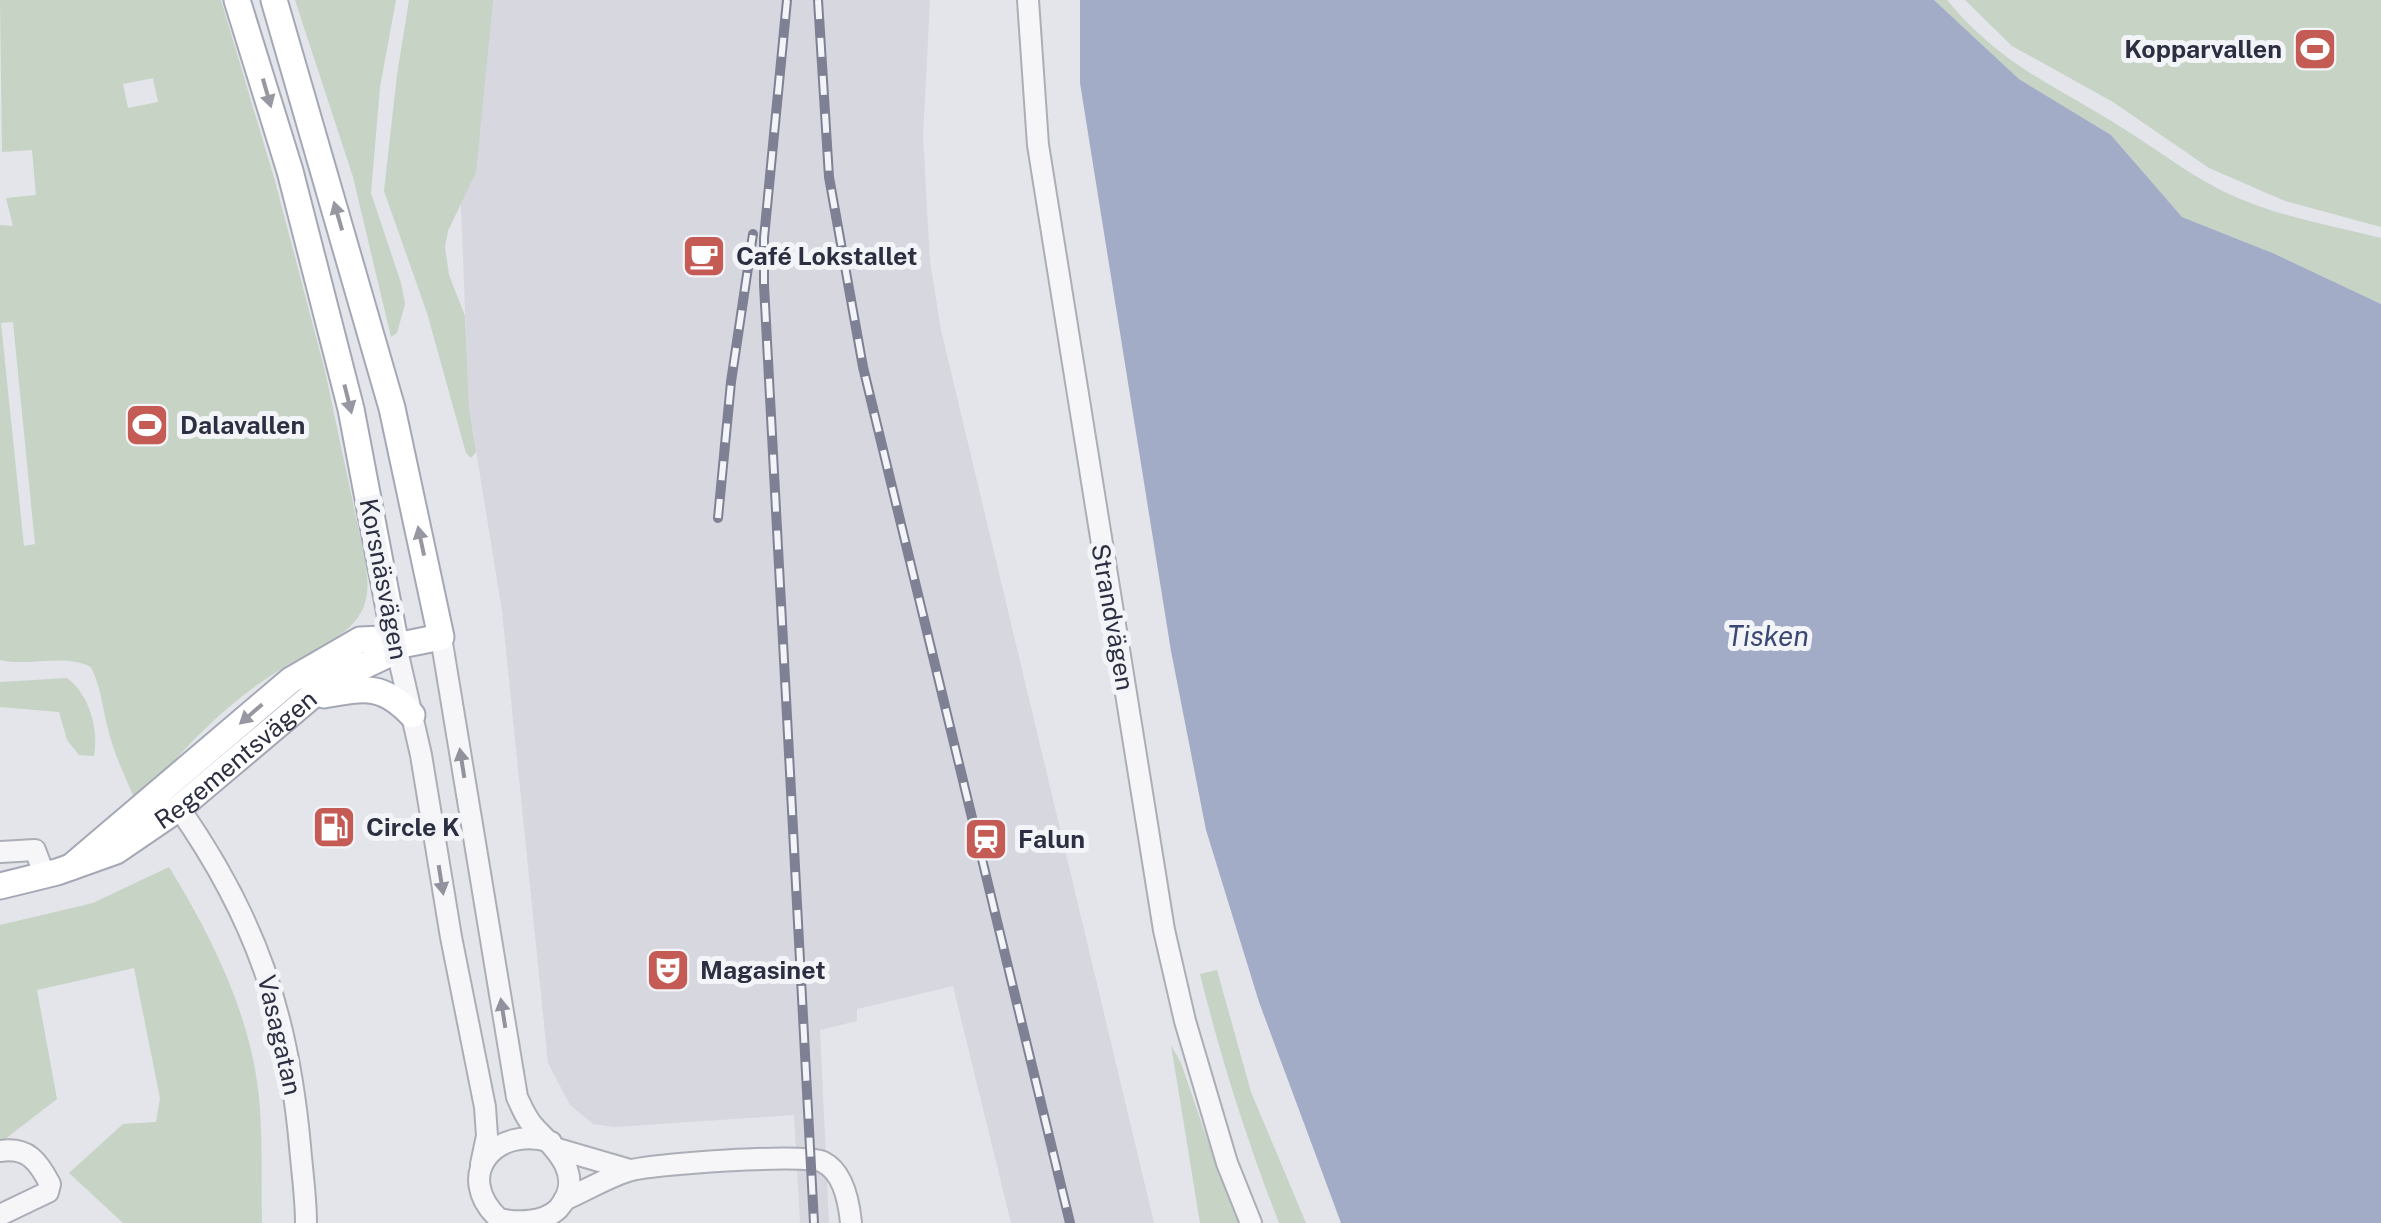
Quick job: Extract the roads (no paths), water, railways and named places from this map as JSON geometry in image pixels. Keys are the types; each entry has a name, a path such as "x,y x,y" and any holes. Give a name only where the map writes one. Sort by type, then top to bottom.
{"main road":[{"name":"Korsnäsvägen","path":"237,0 290,171 346,390 396,646"},
{"name":"Korsnäsvägen","path":"274,0 392,408 441,637"},
{"path":"360,640 378,614 384,583"},
{"path":"360,640 382,639 396,646 441,637"},
{"name":"Regementsvägen","path":"0,886 45,876 116,852 291,680 360,640"},
{"name":"Regementsvägen","path":"172,799 326,684 396,646"},
{"path":"314,696 366,688 385,692 412,715"}],"street":[{"name":"Strandvägen","path":"1028,0 1038,146 1164,930 1184,1021 1230,1174 1251,1223"},
{"name":"Korsnäsvägen","path":"441,637 516,1097 535,1129 554,1146"},
{"name":"Korsnäsvägen","path":"396,646 486,1107 487,1136 481,1166"},
{"name":"Vasagatan","path":"172,799 229,886 271,982 296,1107 306,1223"},
{"path":"0,852 35,850 45,876"},
{"path":"630,1170 554,1212 526,1222 500,1221 480,1192 481,1166 493,1150 517,1138 536,1137 630,1170 760,1159 818,1160 838,1175 851,1223"},
{"path":"554,1146 569,1173 554,1212"},
{"path":"0,1151 26,1152 50,1184 48,1192 36,1200 0,1216"}],"water":[{"name":"Tisken","path":"1080,0 1934,0 2019,79 2111,135 2182,217 2275,254 2381,304 2381,1223 1341,1223 1259,1002 1206,830 1171,651 1080,83"}],"railway":[{"path":"787,0 764,238 764,285 814,1223"},
{"path":"818,0 829,177 863,367 1070,1223"},
{"path":"718,518 731,382 753,234"}],"place":[{"name":"Kopparvallen","path":"2315,49"},
{"name":"Café Lokstallet","path":"704,256"},
{"name":"Dalavallen","path":"147,425"},
{"name":"Circle K","path":"334,827"},
{"name":"Falun","path":"986,839"},
{"name":"Magasinet","path":"668,970"}]}
